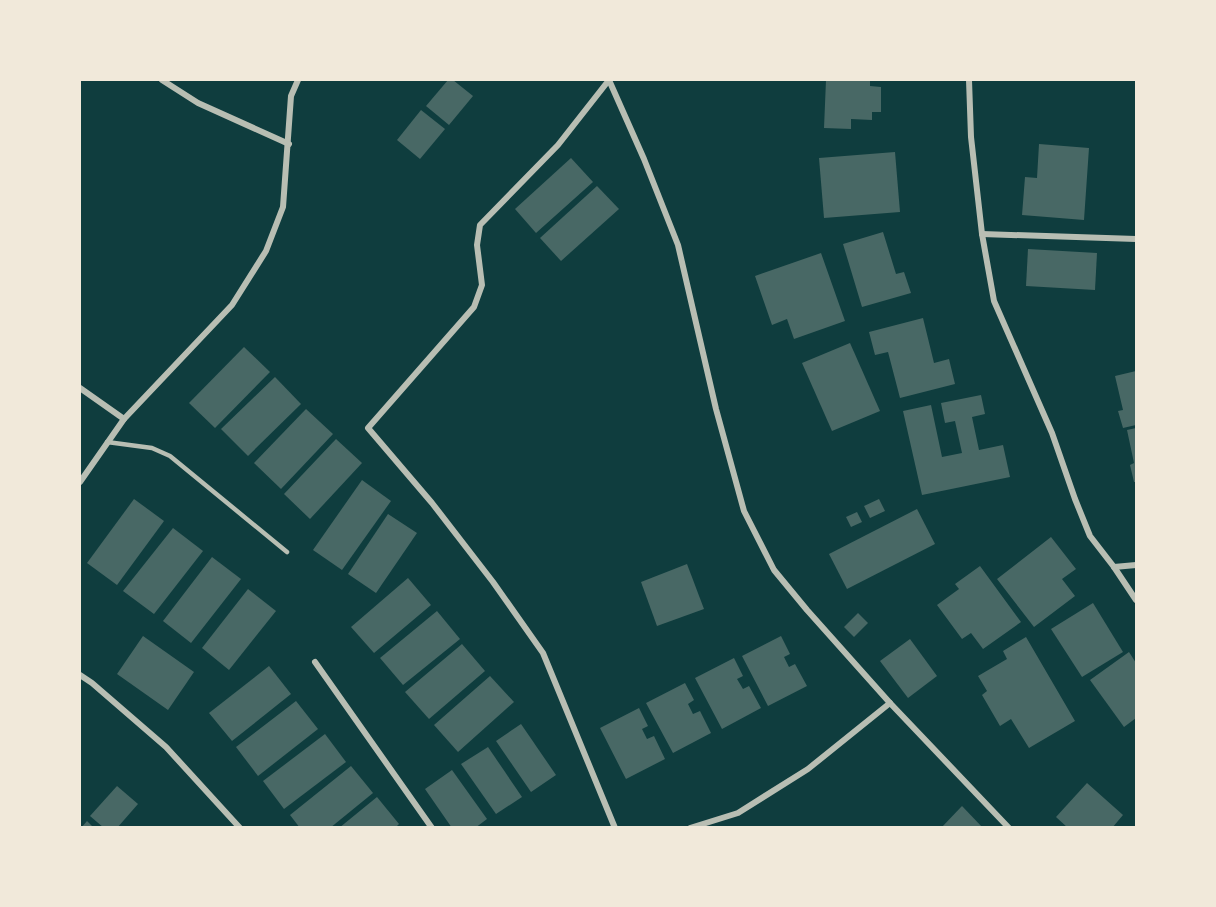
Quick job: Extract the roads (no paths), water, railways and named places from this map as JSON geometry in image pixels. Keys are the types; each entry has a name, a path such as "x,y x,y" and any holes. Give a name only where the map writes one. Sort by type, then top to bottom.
{"street":[{"path":"162,80 198,103 289,144"},
{"path":"80,482 124,419 232,305 266,251 283,207 291,96 298,80"},
{"path":"615,828 543,653 493,582 432,503 368,428 474,307 482,285 477,245 480,225 558,145 609,80 645,159 678,245 716,409 744,511 774,570 890,703 1009,828"},
{"path":"969,80 971,137 982,234 994,301 1052,433 1090,536 1137,600"},
{"path":"982,234 1137,239"},
{"path":"80,388 124,419"},
{"path":"1114,567 1137,564"},
{"path":"315,662 432,828"},
{"path":"80,675 92,682 166,747 240,828"},
{"path":"690,828 738,813 808,769 890,703"}],"lane":[{"path":"107,442 152,448 170,456 287,552"}]}
